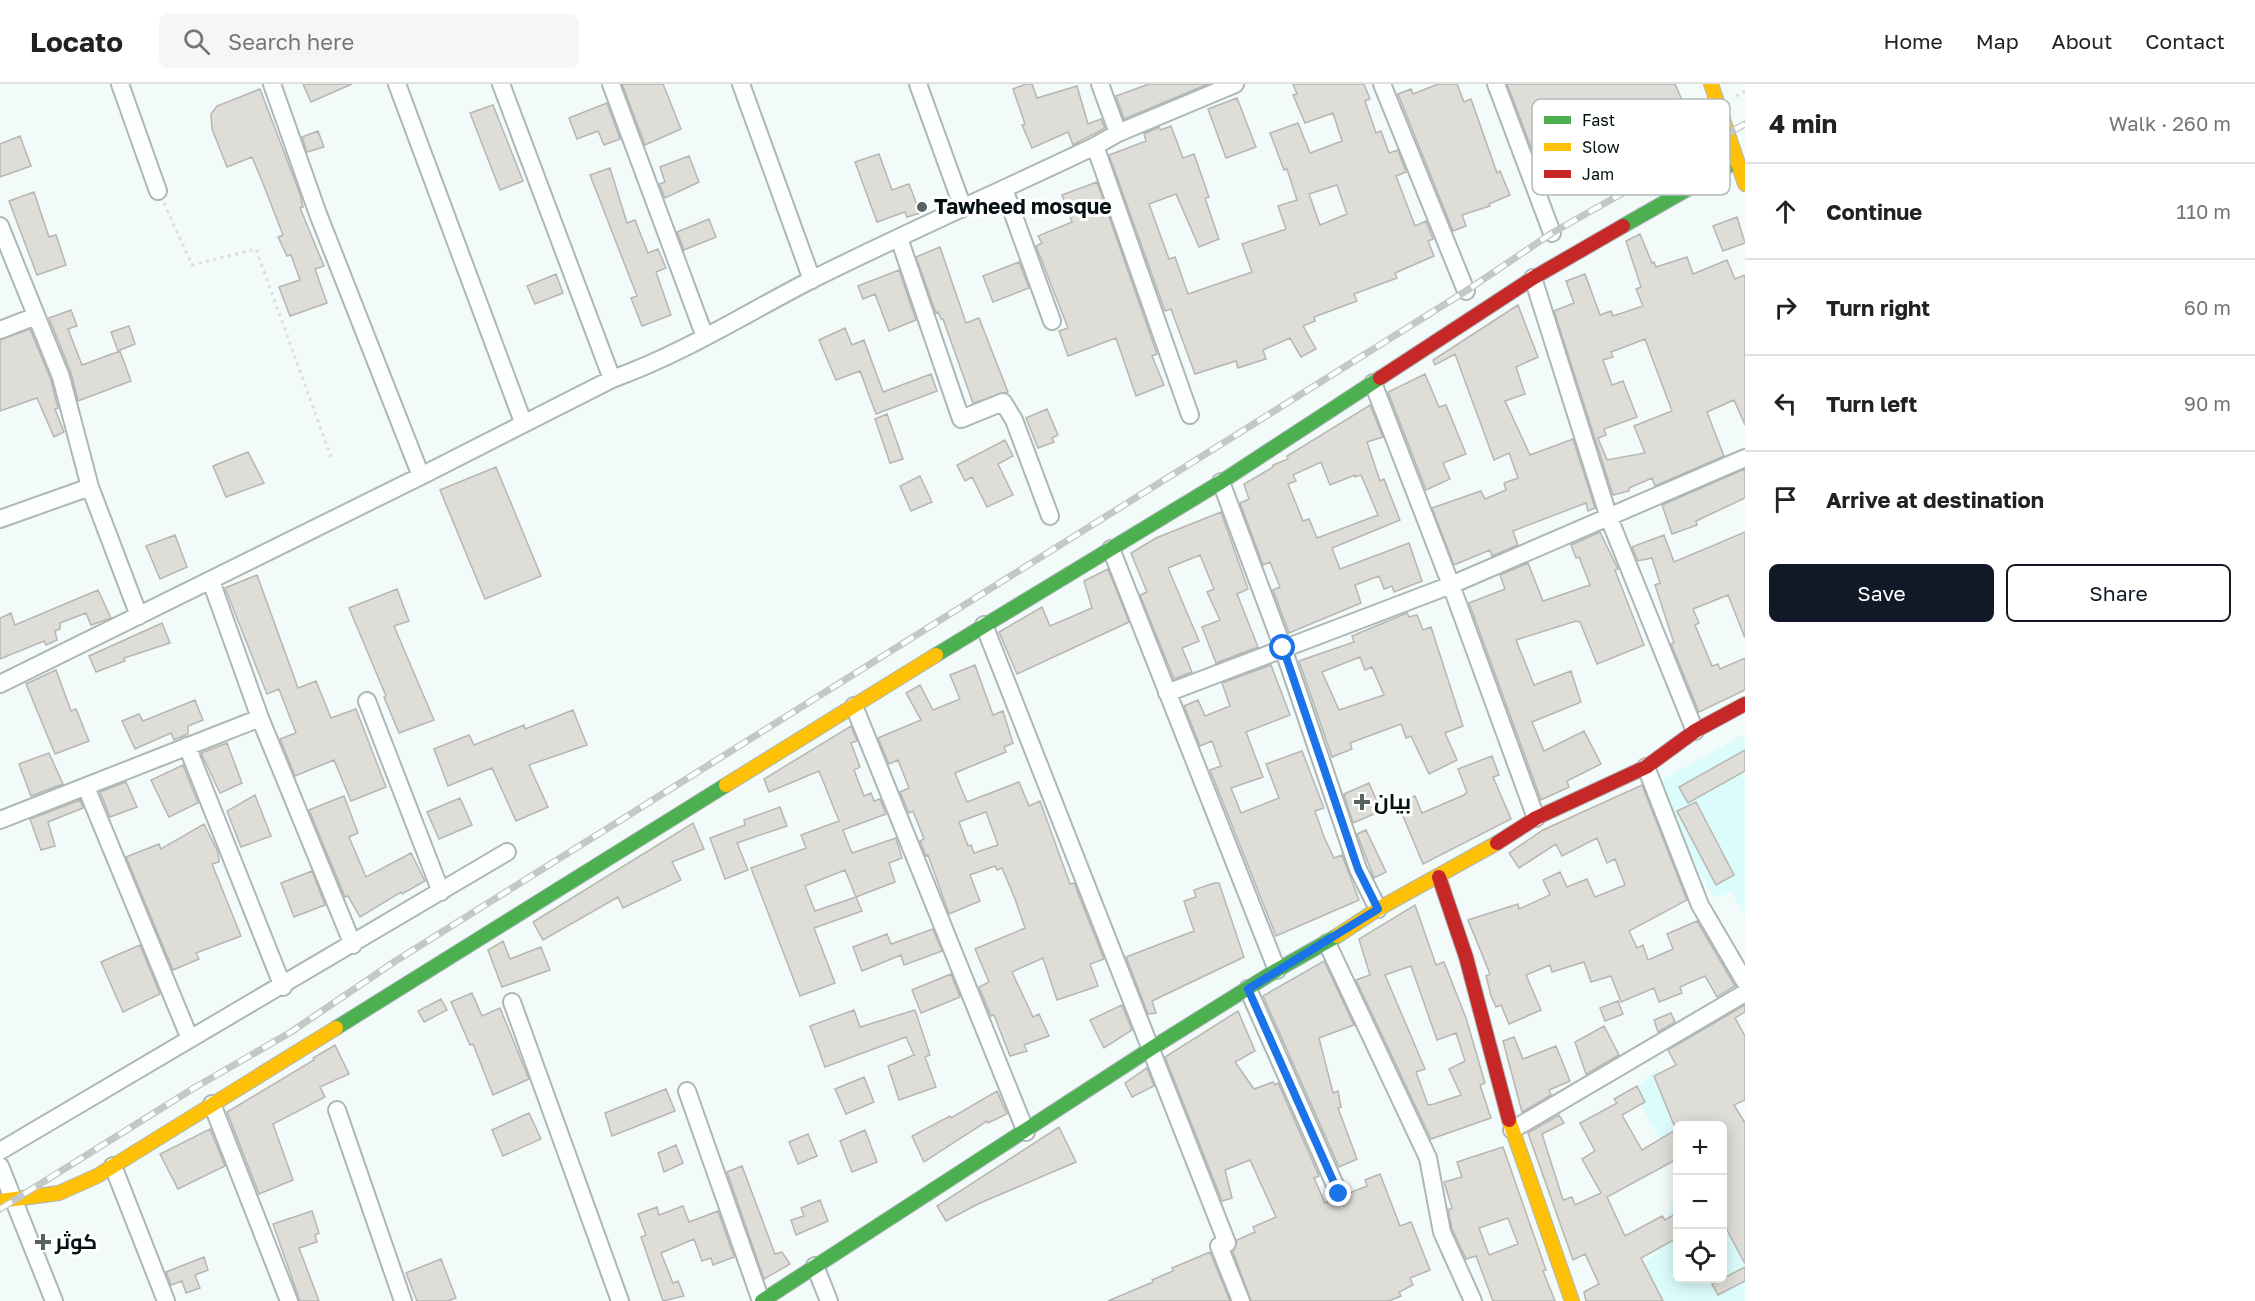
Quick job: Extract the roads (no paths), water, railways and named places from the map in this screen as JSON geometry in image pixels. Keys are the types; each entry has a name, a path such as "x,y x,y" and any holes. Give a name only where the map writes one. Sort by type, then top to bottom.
{"street":[{"path":"120,84 158,191"},
{"path":"272,84 318,214 421,476"},
{"path":"397,84 523,422"},
{"path":"501,84 612,379"},
{"path":"611,84 705,337"},
{"path":"741,84 812,280"},
{"path":"918,84 963,208"},
{"path":"1100,84 1118,133"},
{"path":"0,684 421,476 523,422 705,337 812,280 1118,133 1234,84"},
{"path":"1382,84 1466,291"},
{"path":"1496,84 1532,180"},
{"path":"1711,84 1717,99"},
{"path":"1730,133 1740,159 1745,184"},
{"path":"1095,146 1190,415"},
{"path":"1004,189 1052,321"},
{"path":"1538,195 1552,233"},
{"path":"7,1201 59,1193 113,1166 984,625 1221,482 1533,278 1677,195"},
{"path":"0,226 61,377 90,487 139,616"},
{"path":"899,238 961,419 1003,402 1014,420 1050,516"},
{"path":"1533,278 1609,518 1695,731"},
{"path":"0,330 36,316"},
{"path":"1372,383 1451,585 1536,818"},
{"path":"1167,693 1451,585 1745,458"},
{"path":"1221,482 1283,648 1358,869 1378,909"},
{"path":"0,519 90,487"},
{"path":"1111,549 1276,970"},
{"path":"211,581 260,718 353,945"},
{"path":"984,625 1152,1048 1241,1301"},
{"path":"368,701 441,892"},
{"path":"687,1091 762,1301 1276,970 1327,943 1378,909 1519,831 1536,818 1646,767 1695,731 1745,704"},
{"path":"854,706 1026,1132"},
{"path":"0,820 260,718"},
{"path":"187,746 283,987"},
{"path":"1646,767 1700,905 1745,982"},
{"path":"86,787 190,1039"},
{"path":"0,1152 190,1039 283,987 507,852"},
{"path":"1438,877 1466,957 1512,1130 1572,1301"},
{"path":"1327,943 1428,1158 1442,1232 1473,1301"},
{"path":"1248,989 1339,1194"},
{"path":"1512,1130 1745,993"},
{"path":"512,1002 620,1301"},
{"path":"212,1104 289,1301"},
{"path":"337,1110 403,1301"},
{"path":"0,1166 7,1201 54,1301"},
{"path":"113,1166 166,1301"},
{"path":"815,1266 829,1301"}],"railway":[{"path":"1730,132 1745,124"},
{"path":"0,1209 194,1088 291,1032 394,962 1466,291 1552,233 1619,195"}],"place":[{"name":"Tawheed mosque","path":"922,207"},
{"name":"بيان","path":"1362,802"},
{"name":"كوثر","path":"43,1242"}]}
